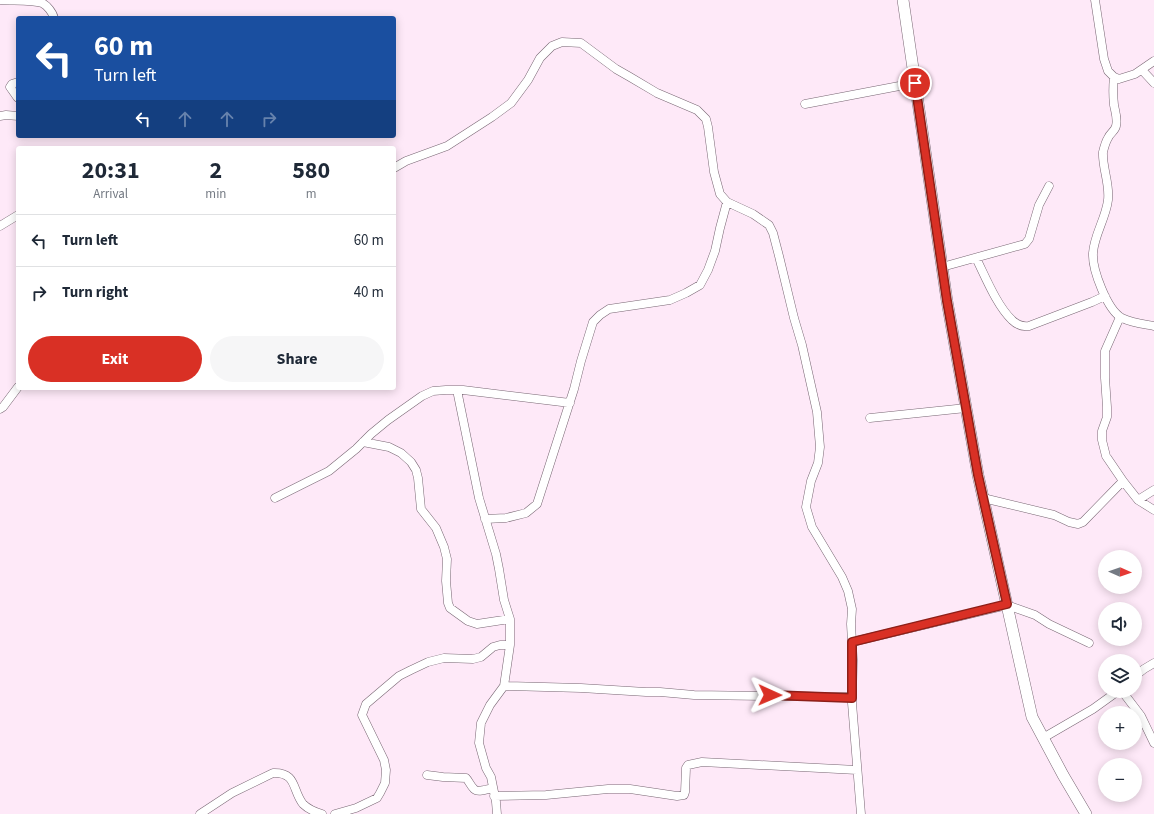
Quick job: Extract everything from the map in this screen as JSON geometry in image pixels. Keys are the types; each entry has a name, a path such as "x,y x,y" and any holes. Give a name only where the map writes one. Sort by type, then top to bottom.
{"street":[{"path":"0,0 44,4 54,16"},
{"path":"903,0 947,301 966,408 984,498 1032,716 1063,775 1086,814"},
{"path":"1095,0 1104,59 1108,70 1114,77 1119,79 1126,77 1142,70 1154,61"},
{"path":"396,167 406,161 452,143 511,103 528,80 540,58 552,46 562,42 581,43 616,69 657,93 697,110 706,119 714,172 720,194 727,202 753,214 769,225 773,233 802,345 817,412 820,447 818,463 806,507 812,527 842,577 848,591 852,609 856,641 852,698 860,814"},
{"path":"1142,70 1154,83"},
{"path":"1114,77 1114,104 1117,123 1116,128 1108,137 1103,152 1109,190 1108,203 1093,253 1095,269 1098,279 1115,313 1135,323 1154,326"},
{"path":"16,83 12,84 10,87 16,98"},
{"path":"805,104 915,83"},
{"path":"0,116 16,116"},
{"path":"942,267 1025,244 1029,239 1039,205 1049,186"},
{"path":"485,519 506,518 526,513 538,504 570,403 593,322 609,309 670,300 700,285 708,270 715,251 727,202"},
{"path":"0,226 16,216"},
{"path":"976,258 998,302 1012,320 1024,326 1028,326 1106,296"},
{"path":"1120,316 1105,351 1104,378 1107,417 1102,431 1102,440 1106,456 1138,500 1154,510"},
{"path":"0,409 16,390"},
{"path":"275,498 329,471 388,420 422,396 433,392 457,390 570,403"},
{"path":"457,390 479,498 496,554 504,600 510,619 510,645 504,686 490,705 481,723 479,743 490,777 496,814"},
{"path":"870,418 966,408"},
{"path":"363,442 389,447 401,453 411,462 416,470 421,509 436,528 447,559 446,581 448,603 450,608 477,624 510,619"},
{"path":"984,498 1054,515 1069,522 1078,524 1083,522 1124,481"},
{"path":"1138,500 1154,490"},
{"path":"856,641 1007,604 1035,615 1049,624 1089,643"},
{"path":"335,814 356,808 377,798 385,783 386,770 384,760 362,715 366,704 399,676 428,662 444,658 481,657 493,648 500,645 510,645"},
{"path":"1142,670 1154,663"},
{"path":"504,686 581,688 689,695 852,698"},
{"path":"1043,738 1093,709 1108,698"},
{"path":"1127,698 1141,716 1154,743"},
{"path":"426,775 466,778 474,790 478,791 546,795 608,789 630,790 677,796 684,795 686,768 688,765 702,762 857,770"},
{"path":"200,814 232,794 273,773 280,773 286,775 293,783 303,803 312,811 322,814"}],"route":[{"path":"770,695 852,698 852,642 1007,604 978,475 947,301 915,83"}]}
